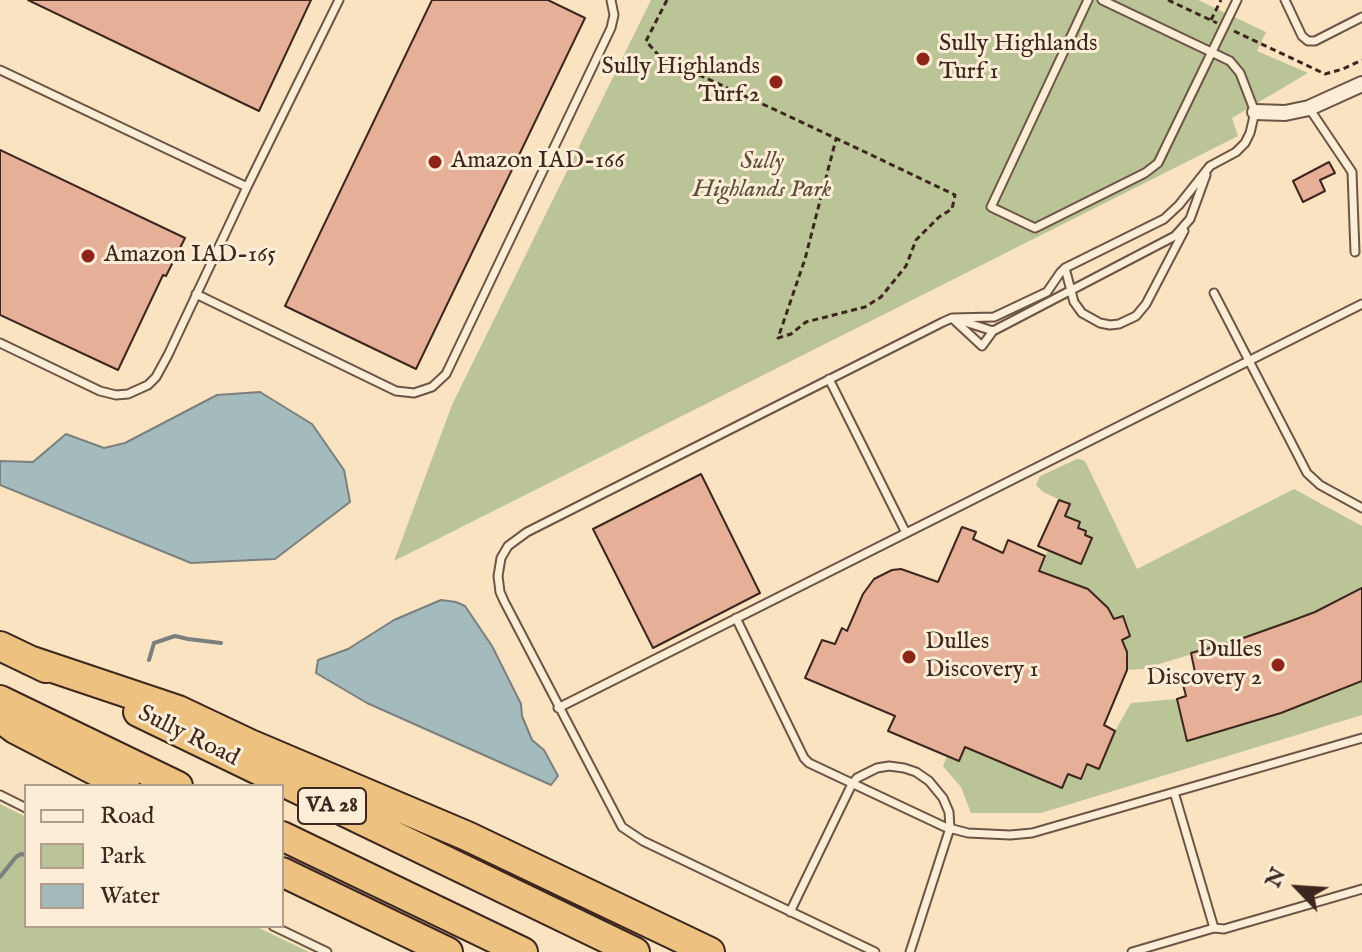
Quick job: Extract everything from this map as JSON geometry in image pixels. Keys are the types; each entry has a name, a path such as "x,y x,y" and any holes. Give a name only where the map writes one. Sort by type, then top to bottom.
{"highway":[{"name":"Sully Road","path":"0,646 635,952"},
{"path":"29,660 178,710 467,836 710,952"},
{"name":"Sully Road","path":"0,700 174,784"},
{"path":"0,718 15,729 121,784"},
{"name":"VA 28","path":"284,837 523,952"},
{"path":"284,873 448,952"}],"street":[{"path":"1255,112 1285,113 1309,108 1362,84"}],"lane":[{"path":"0,343 100,391 116,395 128,394 148,385 156,377 339,0"},
{"path":"196,294 396,391 414,393 432,387 446,374 611,28 614,15 611,0"},
{"path":"1088,0 991,207 1035,228 1145,173 1158,163 1237,0"},
{"path":"875,952 643,841 622,827 500,592 498,576 501,558 508,546 527,532 952,318 994,317 1047,292 1065,268 1164,219 1210,166 1236,152 1245,143 1255,112 1240,73 1230,61 1102,0"},
{"path":"1285,0 1302,36 1308,41 1315,41 1362,17"},
{"path":"0,70 247,187"},
{"path":"1309,108 1352,172 1355,252"},
{"path":"1065,268 1078,309 1094,321 1110,325 1128,321 1146,304 1190,219 1210,166"},
{"path":"952,318 982,346 993,331 1175,236 1190,219"},
{"path":"1151,225 1159,245"},
{"path":"1214,293 1307,473 1320,485 1362,508"},
{"path":"558,708 1362,304"},
{"path":"952,318 993,331"},
{"path":"829,379 906,533"},
{"path":"736,618 804,758 815,767 950,828 987,835 1032,833 1361,741"},
{"path":"790,912 852,784 877,768 904,768 929,781 943,798 949,812 950,828 910,952"},
{"path":"1174,792 1214,928"},
{"path":"0,795 24,807"},
{"path":"1132,952 1362,889"},
{"path":"277,928 327,952"}],"path":[{"path":"667,0 646,41 660,57 836,139 955,195 952,209 939,217 916,240 906,266 881,297 865,307 806,322 791,334 778,338 805,259 836,139"},
{"path":"1168,0 1218,23"},
{"path":"1211,20 1221,0"},
{"path":"1233,31 1325,74 1362,60"}],"green space":[{"name":"Sully Highlands Park","path":"651,0 1198,0 1266,32 1257,51 1308,73 1232,118 1238,136 394,561 452,405"},
{"path":"1077,459 1086,463 1137,569 1294,489 1362,526 1362,588 1315,612 1258,634 1143,669 1127,670 1127,652 1122,640 1130,636 1123,616 1114,619 1108,608 1088,589 1039,571 1048,550 1081,563 1092,538 1078,528 1080,522 1065,516 1069,504 1043,492 1036,485 1040,476"},
{"path":"1362,681 1362,715 1041,813 971,813 961,787 943,766 947,756 959,760 965,747 1062,788 1068,774 1081,778 1087,764 1099,768 1131,703 1177,699 1188,741 1281,713"},
{"path":"0,804 24,816 24,928 259,928 309,952 0,952"}],"water":[{"path":"260,392 312,424 344,470 350,502 275,559 191,563 0,485 0,461 33,462 66,434 104,448 125,443 217,395"},
{"path":"441,600 465,606 492,646 521,704 522,716 532,740 544,750 558,776 551,785 367,703 316,673 318,660 348,649 394,620"}],"building":[{"path":"28,0 311,0 259,111"},
{"name":"Amazon IAD-166","path":"432,0 548,0 585,18 416,369 285,306"},
{"name":"Amazon IAD-165","path":"0,150 185,238 166,276 163,275 118,370 0,315"},
{"path":"1329,162 1335,173 1320,180 1325,191 1303,202 1293,181"},
{"path":"701,474 760,593 653,648 593,529"},
{"path":"1059,500 1070,504 1065,516 1080,522 1078,528 1092,538 1081,564 1038,546"},
{"name":"Dulles Discovery 1","path":"962,527 976,532 973,539 1003,553 1008,540 1045,556 1039,571 1088,589 1108,608 1114,619 1123,616 1130,636 1122,640 1127,652 1127,670 1104,725 1115,731 1099,769 1087,764 1081,779 1068,774 1062,788 965,747 959,761 888,731 895,716 805,678 822,640 835,644 842,628 847,631 863,594 874,579 901,569 938,582"},
{"name":"Dulles Discovery 2","path":"1362,588 1362,681 1281,713 1187,741 1177,699 1186,696 1182,681 1196,677 1191,653 1232,642 1315,612"}],"waterway":[{"path":"149,660 154,643 175,636 221,643"},
{"path":"0,877 16,857 24,855"}],"place":[{"name":"Sully Highlands Turf 1","path":"923,59"},
{"name":"Sully Highlands Turf 2","path":"776,82"},
{"name":"Amazon IAD-166","path":"435,162"},
{"name":"Amazon IAD-165","path":"88,256"},
{"name":"Dulles Discovery 1","path":"909,657"},
{"name":"Dulles Discovery 2","path":"1278,665"}]}
